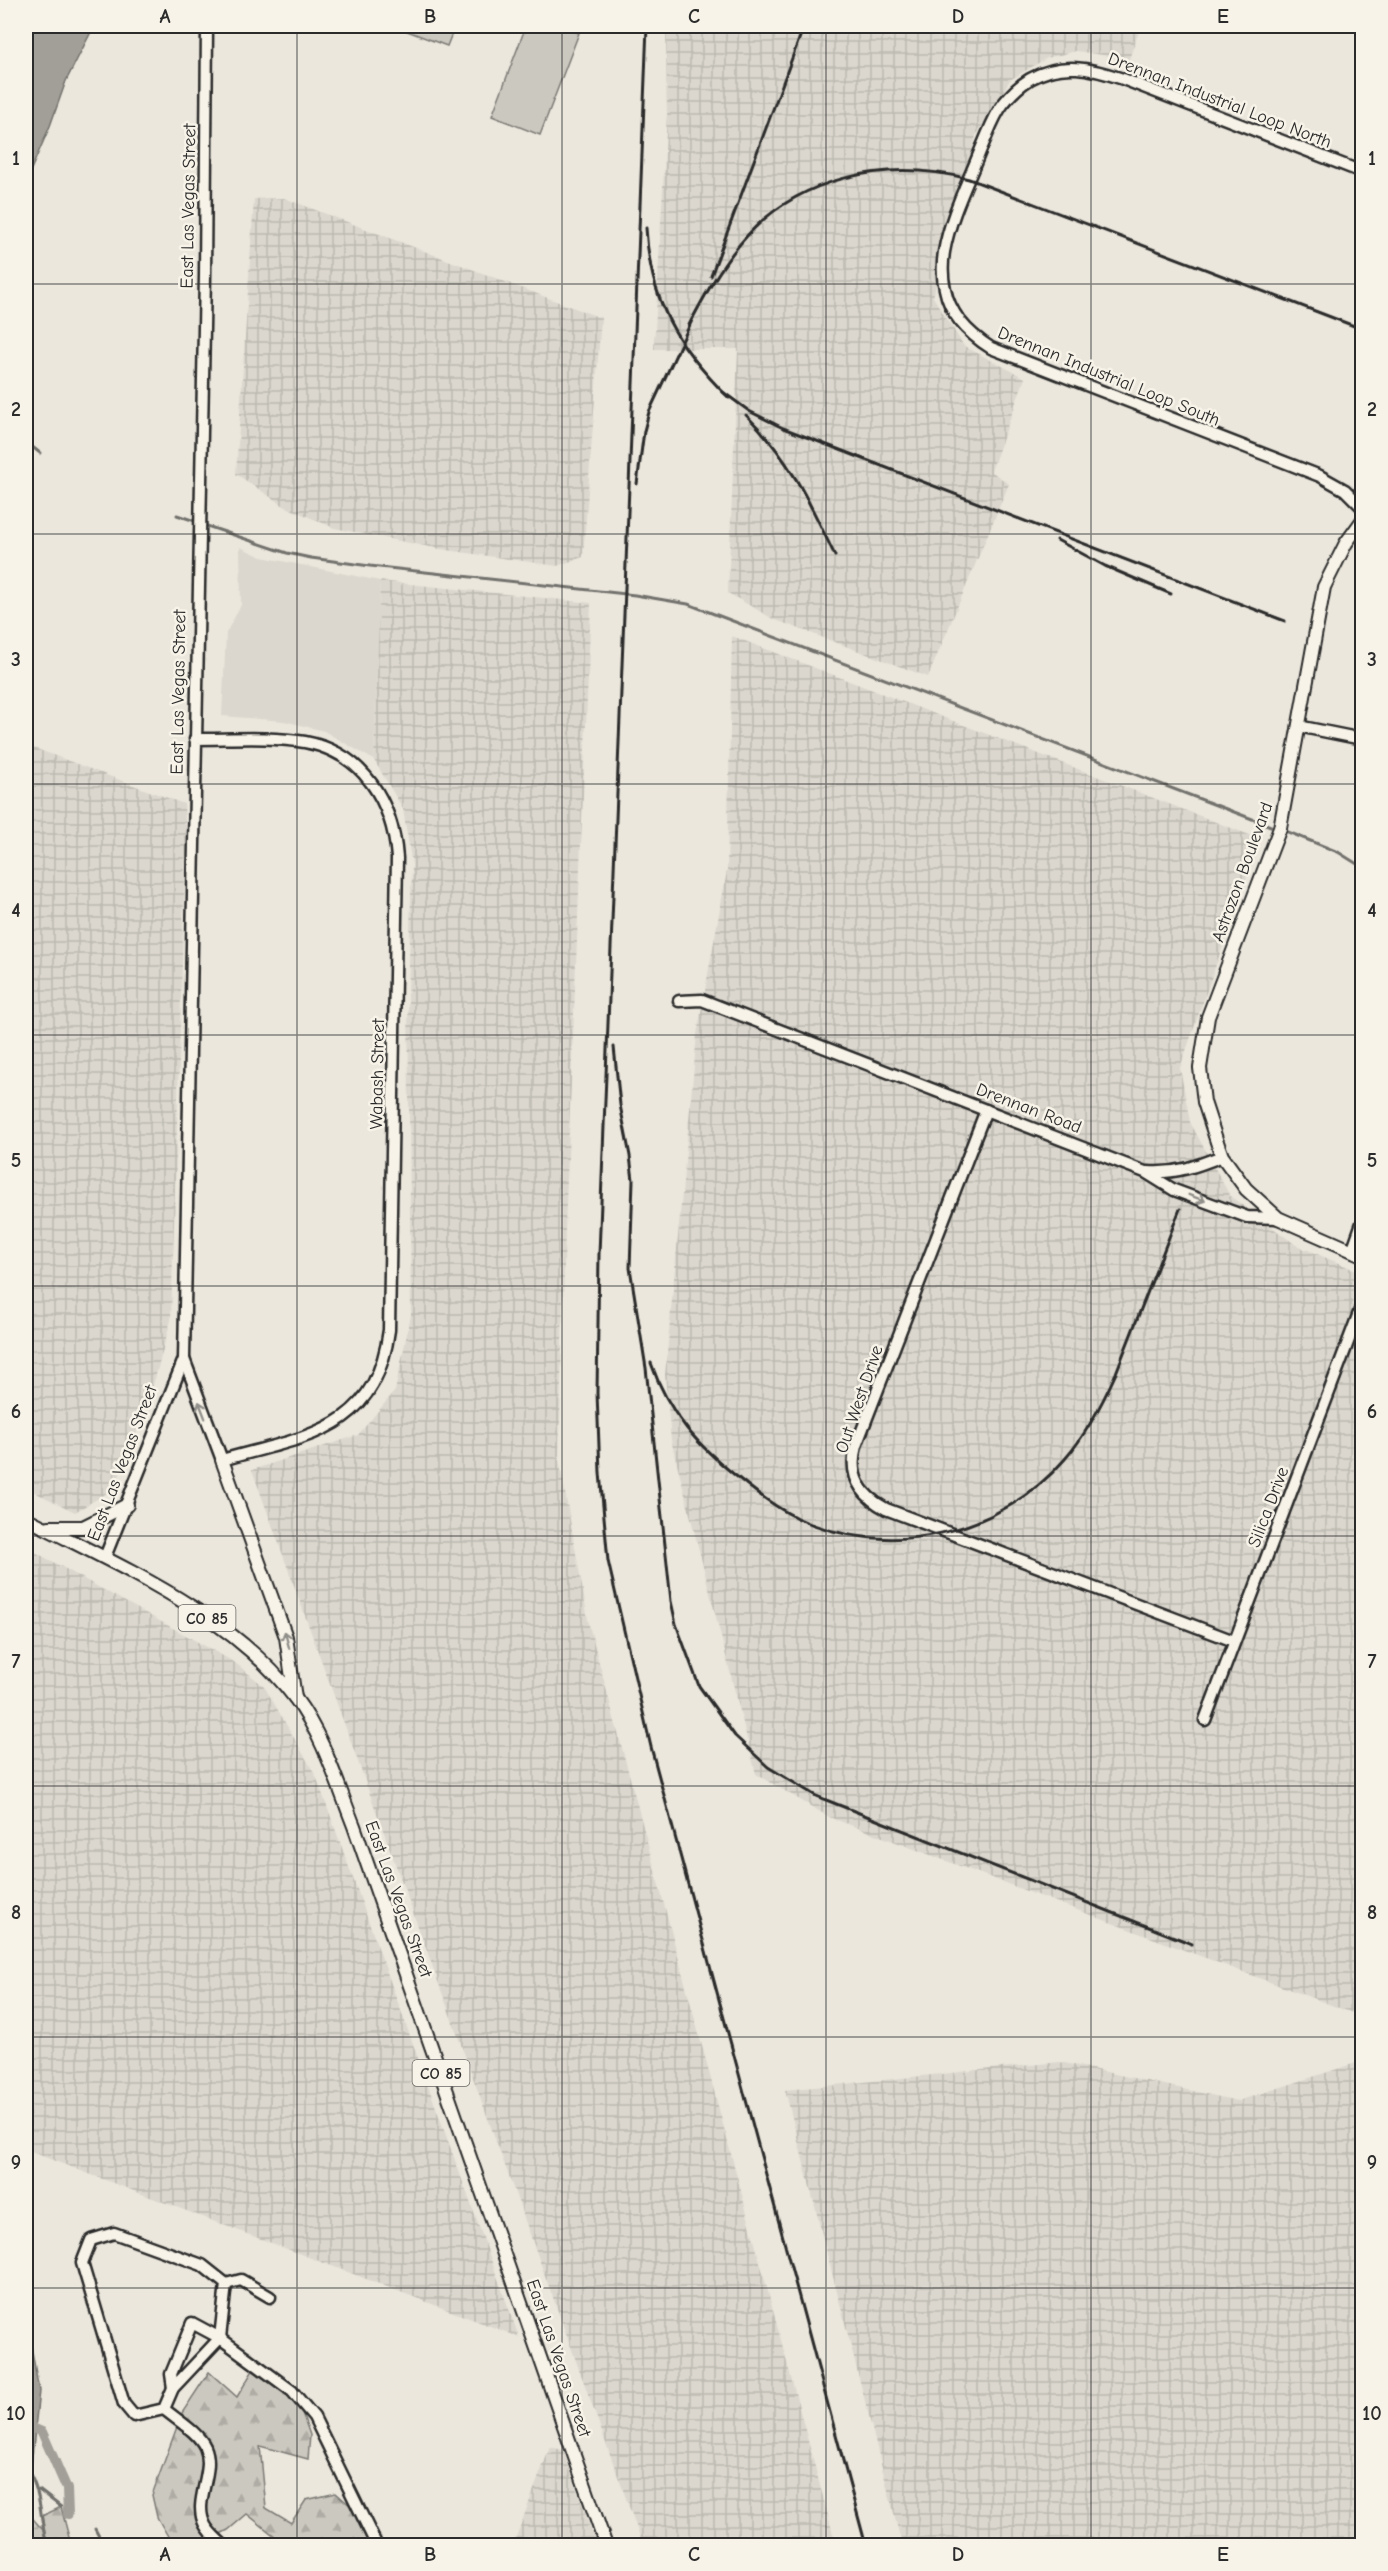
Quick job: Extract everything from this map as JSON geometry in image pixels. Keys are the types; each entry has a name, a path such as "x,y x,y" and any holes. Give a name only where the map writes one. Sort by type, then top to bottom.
{"main road":[{"name":"Astrozon Boulevard","path":"1278,1218 1246,1189 1222,1156 1204,1102 1201,1083 1203,1037 1216,994 1274,847 1286,806 1298,726 1324,587 1346,543 1362,521"},
{"name":"Drennan Road","path":"1278,1218 1357,1253"},
{"path":"222,1460 286,1637 295,1698"},
{"path":"43,1527 82,1527 127,1505"},
{"name":"CO 85","path":"26,1518 105,1557"},
{"name":"East Las Vegas Street","path":"105,1557 217,1625 263,1663 295,1698 319,1739 354,1826 606,2546"}],"street":[{"name":"East Las Vegas Street","path":"105,1557 184,1359 201,481 207,26"},
{"name":"Drennan Industrial Loop North","path":"973,169 997,114 1010,96 1029,80 1039,75 1072,67 1097,70 1123,79 1362,172"},
{"name":"Drennan Industrial Loop South","path":"973,169 948,236 942,265 949,303 971,334 1005,355 1320,476 1340,486 1362,507"},
{"path":"1298,726 1362,739"},
{"name":"Wabash Street","path":"195,739 292,740 320,747 345,759 369,780 386,806 396,837 398,858 389,1330 384,1363 367,1395 345,1417 327,1428 308,1436 222,1460"},
{"name":"Drennan Road","path":"679,1001 702,1000 1145,1172 1174,1190 1247,1217 1278,1218"},
{"name":"Out West Drive","path":"986,1110 856,1446 853,1463 855,1481 868,1498 886,1509 1234,1641"},
{"path":"1145,1172 1180,1171 1222,1156"},
{"path":"1357,1253 1362,1223"},
{"name":"Silica Drive","path":"1205,1720 1362,1305"},
{"name":"East Las Vegas Street","path":"184,1359 222,1460"},
{"path":"164,2409 134,2416 124,2404 82,2263 91,2240 114,2233 202,2265 226,2284"},
{"path":"226,2284 241,2280 270,2297"},
{"path":"164,2409 173,2388 220,2338 226,2284"},
{"path":"173,2388 171,2374 192,2323 220,2338 292,2391 314,2417 377,2546"},
{"path":"164,2409 201,2440 206,2449 208,2470 201,2512 206,2527 224,2546"}],"shaded area":[{"path":"26,26 94,26 66,81 50,126 26,181"},
{"path":"666,26 1141,26 1129,59 1076,51 1047,58 1010,80 976,136 933,297 964,346 1025,378 991,471 1009,484 928,677 773,619 728,593 738,349 654,349 667,115"},
{"path":"284,198 601,318 583,557 557,566 440,549 334,528 284,506 236,474 254,199"},
{"path":"240,547 262,557 380,581 374,760 324,731 284,721 222,716 226,633 241,605"},
{"path":"380,581 591,603 565,1228 559,1459 589,1625 836,2545 643,2545 252,1470 358,1435 395,1391 411,1315 408,994 412,865 403,809 374,760"},
{"path":"732,636 1260,839 1180,1068 1190,1122 1230,1196 1296,1245 1362,1273 1362,1994 1355,2014 829,1817 756,1774 671,1440 665,1375 697,1034 727,871"},
{"path":"26,745 184,804 186,836 171,1320 148,1404 114,1489 75,1512 26,1488"},
{"path":"26,1547 234,1662 264,1686 316,1776 519,2337 26,2150"},
{"path":"1362,2061 1362,2545 902,2545 785,2090 1060,2062 1238,2101"},
{"path":"26,2317 39,2391 26,2514"},
{"path":"550,2447 563,2450 596,2545 513,2545"}],"green space":[{"path":"394,26 455,26 447,46"},
{"path":"526,26 559,26 579,33 540,135 492,116"},
{"path":"256,2365 296,2396 310,2435 308,2459 260,2446 266,2508 291,2523 306,2500 336,2493 363,2517 377,2545 272,2545 277,2538 247,2514 228,2530 199,2545 173,2545 157,2517 152,2495 182,2413 209,2372 237,2397"},
{"path":"61,2507 71,2545 47,2545 42,2516"},
{"path":"26,2511 43,2530 47,2545 26,2546"}],"waterway":[{"path":"26,442 40,453"},
{"path":"177,515 198,522"},
{"path":"204,525 287,553 311,558 635,595 688,604 1276,828"},
{"path":"1283,830 1338,852 1362,867"},
{"path":"26,2425 42,2432 67,2489 68,2514"},
{"path":"26,2467 38,2496 47,2546"},
{"path":"39,2490 61,2507"},
{"path":"95,2529 104,2546"}],"railway":[{"path":"647,26 599,1254 597,1393 600,1473 608,1561 651,1747 866,2546"},
{"path":"711,276 804,26"},
{"path":"689,325 732,254 762,221 787,202 815,188 844,178 875,172 906,171 938,173 969,179 1362,329"},
{"path":"646,228 653,278 670,321 695,360 729,398"},
{"path":"637,484 644,431 649,412 693,318"},
{"path":"723,392 749,411 783,428 1285,621"},
{"path":"746,415 775,447 797,481 835,556"},
{"path":"1057,540 1105,566 1171,594"},
{"path":"614,1047 620,1105 633,1180 630,1268 646,1368 671,1601 676,1624 699,1686 735,1736 768,1767 816,1796 1192,1944"},
{"path":"651,1363 658,1382 676,1414 698,1442 741,1480 782,1510 832,1531 868,1538 905,1538 941,1533 976,1522 1008,1506 1039,1485 1073,1450 1094,1418 1116,1373 1180,1209"}]}
